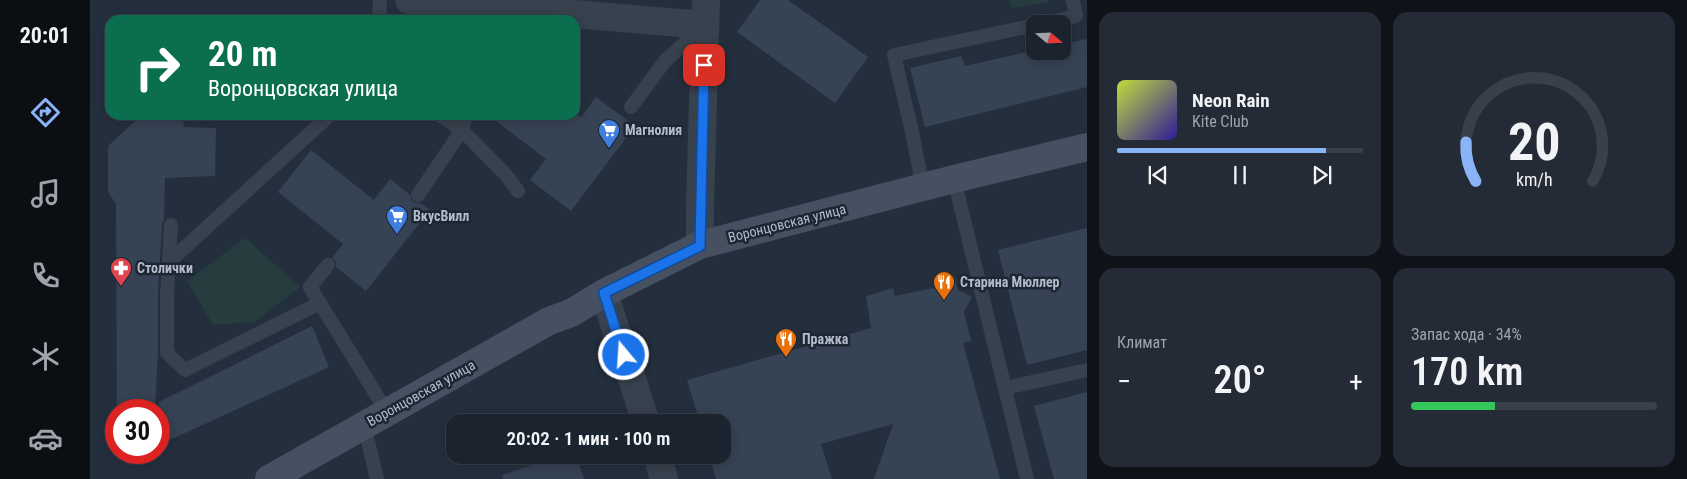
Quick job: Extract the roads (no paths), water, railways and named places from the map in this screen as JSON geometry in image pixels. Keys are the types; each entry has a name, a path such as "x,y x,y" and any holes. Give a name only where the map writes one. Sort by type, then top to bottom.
{"main road":[{"name":"Воронцовская улица","path":"269,479 549,321 570,313 604,293 700,246 954,179 1086,150"}],"street":[{"path":"409,0 494,14 519,15"},
{"path":"580,18 666,21 705,13 700,246"},
{"path":"604,293 643,414"},
{"path":"660,464 664,479"}],"lane":[{"path":"379,15 380,0"},
{"path":"1071,17 1076,16 1073,0"},
{"path":"631,107 665,61 705,13"},
{"path":"923,188 894,55 1026,27"},
{"path":"170,261 325,120"},
{"path":"447,120 462,130 505,174 518,192"},
{"path":"418,195 462,130 465,120"},
{"path":"954,179 1027,479"},
{"path":"171,225 167,295 167,353 185,370 320,303"},
{"path":"328,265 310,287 320,303 375,419 378,479"},
{"path":"1005,388 1087,370"}],"place":[{"name":"Магнолия","path":"609,149"},
{"name":"ВкусВилл","path":"397,235"},
{"name":"Столички","path":"121,287"},
{"name":"Старина Мюллер","path":"944,301"},
{"name":"Пражка","path":"786,358"}]}
